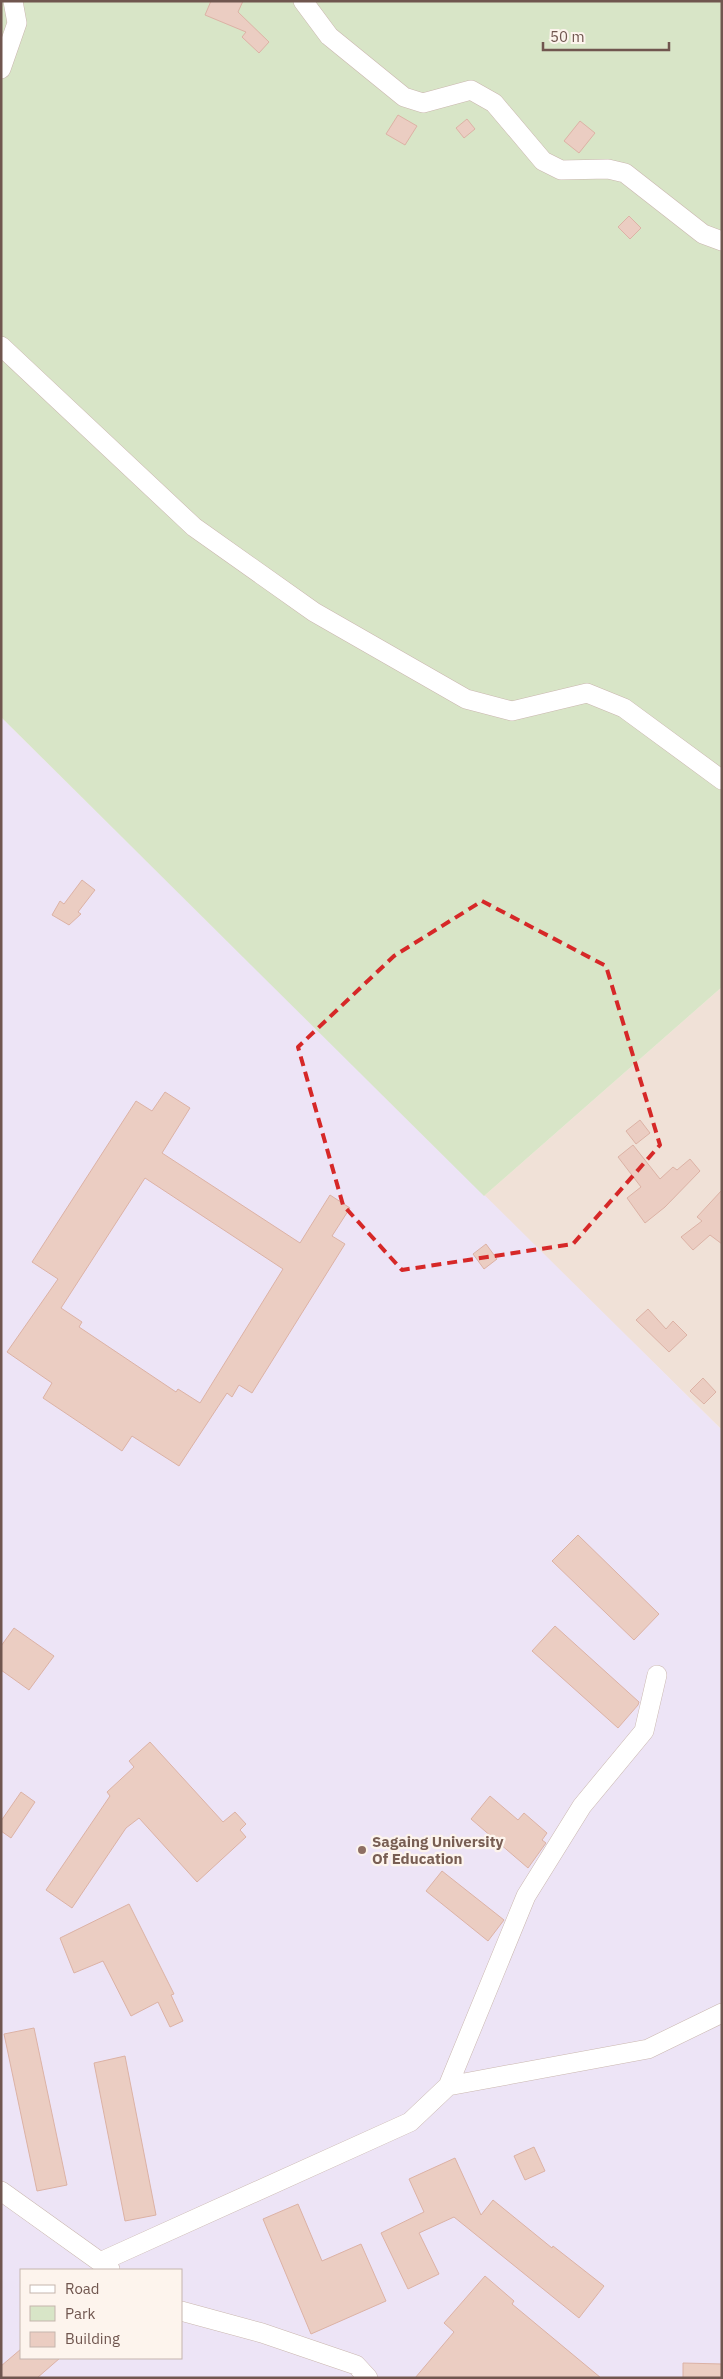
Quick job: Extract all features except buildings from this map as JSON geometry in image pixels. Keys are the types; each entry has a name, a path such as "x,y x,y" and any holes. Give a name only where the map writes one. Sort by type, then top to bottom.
{"street":[{"path":"1,69 17,23 13,1"},
{"path":"302,1 329,36 404,97 423,103 472,90 494,103 543,161 560,170 608,169 626,173 703,234 722,241"},
{"path":"1,346 194,527 314,612 466,699 512,711 587,693 624,708 722,780"},
{"path":"1,2192 106,2266 410,2122 448,2086 526,1896 582,1806 644,1731 658,1675"},
{"path":"448,2086 648,2049 722,2013"},
{"path":"182,2311 262,2333 356,2365 368,2378"}],"highlighted area":[{"path":"482,901 606,966 660,1145 573,1244 402,1270 343,1205 298,1047 394,956"}],"shaded area":[{"name":"Sagaing University Of Education","path":"1,717 722,1430 722,2378 1,2378"},
{"path":"722,987 722,1430 484,1196"}],"green space":[{"path":"1,1 722,1 722,987 484,1196 1,717"}],"place":[{"name":"Sagaing University Of Education","path":"362,1850"}]}
